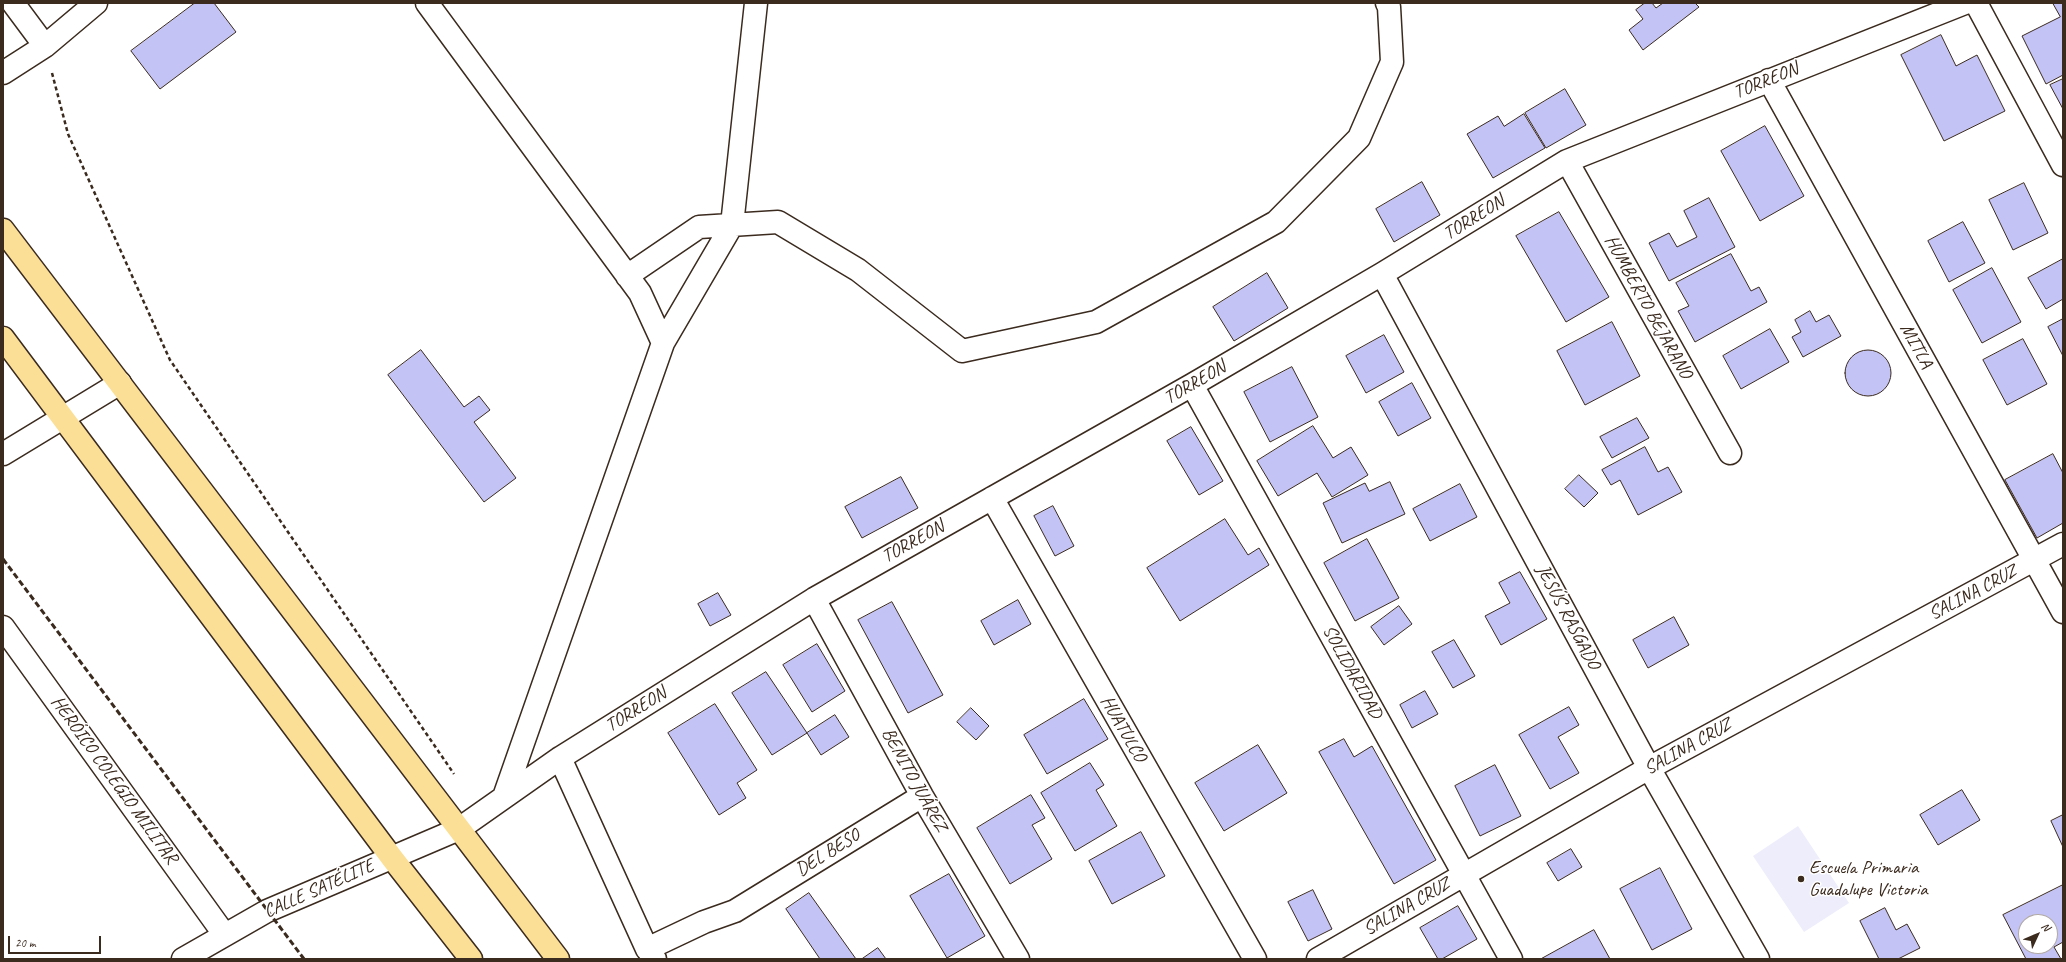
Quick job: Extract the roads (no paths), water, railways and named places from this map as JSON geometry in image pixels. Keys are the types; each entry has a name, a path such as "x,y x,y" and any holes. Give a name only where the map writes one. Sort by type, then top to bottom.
{"main road":[{"path":"3,230 558,959"},
{"path":"3,338 392,858 471,959"}],"street":[{"path":"13,3 45,46"},
{"path":"3,73 45,46 96,3"},
{"path":"427,3 640,293 663,343"},
{"path":"504,797 663,343 732,224 756,3"},
{"path":"627,276 699,227 778,222 858,270 962,351 1096,322 1276,222 1359,138 1392,62 1389,7 1387,3"},
{"name":"TORREON","path":"460,829 560,758 814,599 1192,385 1382,274 1566,161 1965,3"},
{"path":"1976,3 2063,165"},
{"name":"MITLA","path":"1769,80 2063,612"},
{"name":"HUMBERTO BEJARANO","path":"1566,161 1730,453"},
{"name":"JESÚS RASGADO","path":"1382,274 1649,768 1758,959"},
{"path":"3,454 120,383"},
{"name":"SOLIDARIDAD","path":"1192,385 1511,959"},
{"name":"HUATULCO","path":"992,498 1255,959"},
{"name":"SALINA CRUZ","path":"1318,959 1649,768 2063,544"},
{"name":"BENITO JUÁREZ","path":"814,599 922,796 1018,959"},
{"name":"HERÓICO COLEGIO MILITAR","path":"3,627 224,934"},
{"path":"560,758 651,954"},
{"name":"DEL BESO","path":"651,954 704,922 735,911 922,796"},
{"name":"CALLE SATÉLITE","path":"182,959 267,911 460,829"}],"railway":[{"path":"3,559 304,959"}],"place":[{"name":"Escuela Primaria Guadalupe Victoria","path":"1801,879"}]}
